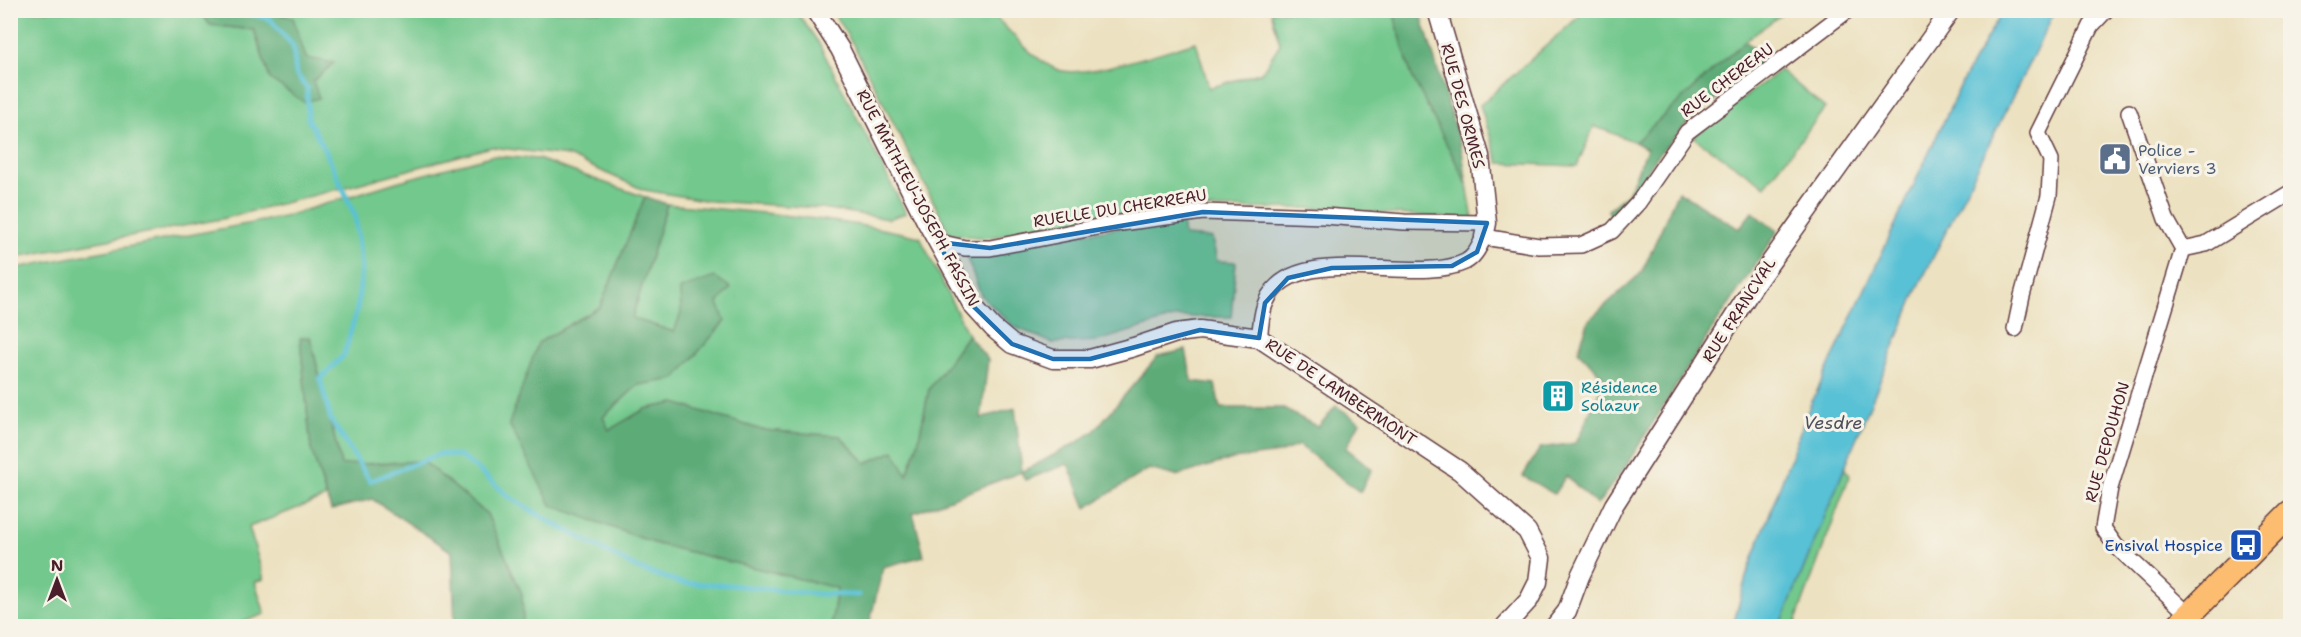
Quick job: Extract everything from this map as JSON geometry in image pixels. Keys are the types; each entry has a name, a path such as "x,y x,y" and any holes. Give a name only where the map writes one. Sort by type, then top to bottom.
{"main road":[{"path":"2184,621 2290,513"}],"street":[{"name":"RUE MATHIEU-JOSEPH FASSIN","path":"815,10 840,49 973,306 1012,344 1053,359 1090,359 1176,333 1200,330 1260,338"},
{"name":"RUE DES ORMES","path":"1437,10 1480,156 1486,230"},
{"name":"RUE CHEREAU","path":"1486,230 1539,246 1581,245 1612,231 1638,203 1687,132 1848,10"},
{"name":"RUE FRANCVAL","path":"1555,627 1567,611 1580,576 1614,505 1755,284 1951,10"},
{"path":"2016,329 2022,296 2049,196 2051,160 2038,134 2091,26 2106,10"},
{"path":"2129,112 2166,219 2183,249 2206,244 2290,193"},
{"name":"RUELLE DU CHERREAU","path":"939,242 965,248 990,248 1113,224 1203,212 1324,216 1486,230"},
{"name":"RUE DE LAMBERMONT","path":"1486,230 1477,252 1467,261 1452,266 1429,270 1332,268 1305,272 1288,278 1274,289 1265,303 1260,338 1460,471 1527,531 1540,558 1538,582 1529,600 1505,627"},
{"name":"RUE DEPOUHON","path":"2183,249 2110,488 2103,528 2115,545 2184,621"}],"highlighted area":[{"path":"1203,212 1487,223 1477,252 1452,266 1332,268 1288,278 1265,303 1259,338 1200,330 1090,359 1053,359 1012,344 973,306 938,242 990,248"}],"green space":[{"path":"11,11 200,11 210,25 254,30 270,79 313,81 293,18 269,11 796,11 818,42 906,213 888,219 821,208 710,201 644,190 568,156 491,147 221,219 11,258"},
{"path":"200,11 269,11 293,18 306,58 334,63 313,81 319,98 304,102 270,79 254,30 210,25"},
{"path":"832,11 990,11 1038,58 1056,69 1068,72 1103,68 1196,42 1209,88 1262,72 1280,44 1271,11 1393,11 1411,74 1467,184 1473,220 1317,208 1166,209 986,238 950,234 854,46"},
{"path":"1393,11 1420,11 1462,151 1467,184 1411,74"},
{"path":"1585,11 1786,11 1745,41 1635,142 1594,126 1577,166 1499,163 1480,105"},
{"path":"1745,41 1769,61 1696,114 1654,159 1636,198 1612,221 1608,210 1628,193 1647,149 1635,142"},
{"path":"1780,70 1825,108 1765,186 1693,137"},
{"path":"491,156 538,159 645,197 600,307 538,343 551,505 657,544 837,588 831,626 523,626 522,594 487,514 423,461 341,465 310,337 300,339 311,448 326,497 249,527 264,579 255,582 265,614 232,626 11,626 10,269 283,217"},
{"path":"1678,191 1739,229 1752,212 1778,231 1709,334 1625,467 1597,505 1566,476 1554,494 1523,476 1540,448 1576,443 1605,379 1578,351 1589,320 1642,272"},
{"path":"645,197 667,204 632,318 674,332 681,313 680,289 715,277 731,288 718,303 725,321 675,379 638,385 603,417 609,430 645,409 675,403 762,430 840,436 866,463 894,451 907,475 918,443 929,389 968,335 988,360 981,418 1015,408 1022,472 1094,431 1158,356 1186,350 1192,381 1215,384 1220,408 1282,408 1318,427 1336,406 1360,422 1346,448 1372,469 1360,492 1299,445 1279,453 1233,459 1176,476 1149,469 1086,508 1068,464 1025,480 1021,472 913,513 924,556 883,567 869,626 831,626 837,588 657,544 551,505 509,424 538,343 600,307"},
{"path":"667,204 826,220 920,237 968,335 929,389 918,443 907,475 866,463 840,436 762,430 675,403 645,409 609,431 603,417 638,385 675,378 725,321 680,289 681,313 674,332 632,318"},
{"path":"1182,221 1184,236 1212,238 1217,261 1236,262 1231,317 1177,317 1098,341 1052,343 1013,326 981,295 965,253 1134,225"},
{"path":"310,337 341,465 423,461 487,514 522,594 523,626 455,626 452,552 372,499 331,510 311,449 300,338"},
{"path":"1844,468 1850,475 1794,626 1780,626"}],"water":[{"name":"Vesdre","path":"2003,10 2055,11 1917,290 1780,626 1733,626 1746,577 1809,408 1964,78"}],"waterway":[{"path":"235,10 270,19 293,46 296,74 307,88 308,119 326,152 355,216 362,269 357,309 344,355 320,379 331,420 370,481 440,454 459,456 509,497 639,569 682,583 730,585 816,594 859,595"}],"place":[{"name":"Police - Verviers 3","path":"2115,159"},
{"name":"Résidence Solazur","path":"1558,396"},
{"name":"Ensival Hospice","path":"2246,545"}]}
